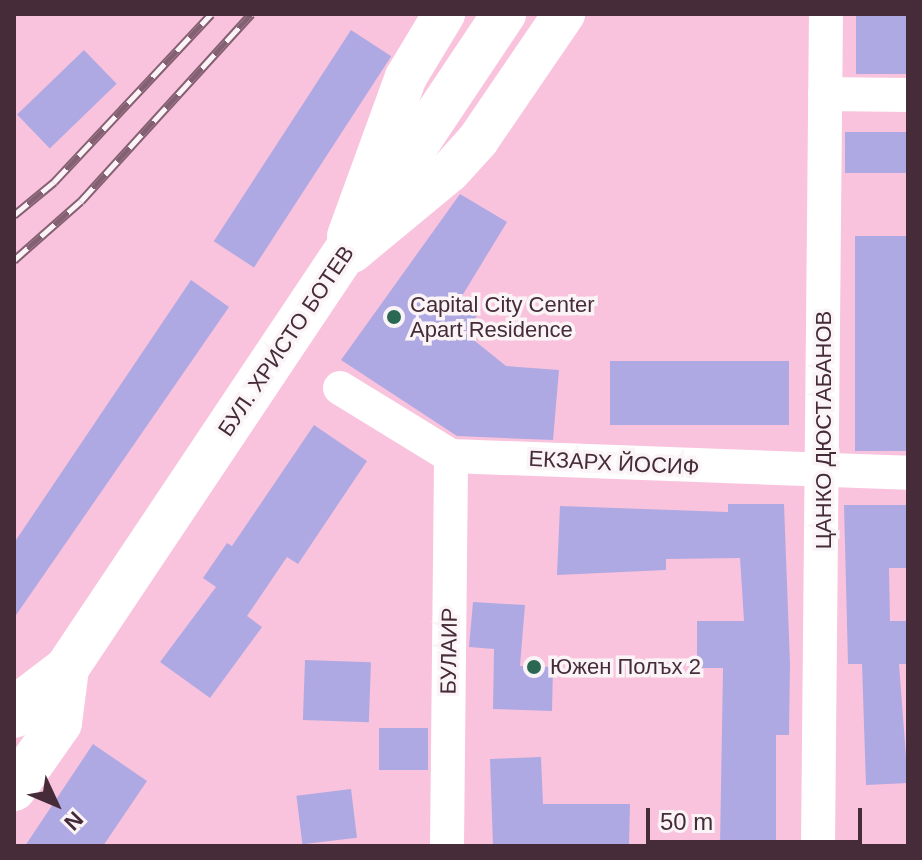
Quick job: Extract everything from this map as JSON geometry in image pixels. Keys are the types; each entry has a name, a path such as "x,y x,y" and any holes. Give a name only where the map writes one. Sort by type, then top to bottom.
{"main road":[{"name":"БУЛ. ХРИСТО БОТЕВ","path":"14,716 24,701 67,668 504,14"},
{"name":"БУЛ. ХРИСТО БОТЕВ","path":"14,789 60,723 67,668"}],"street":[{"path":"339,263 400,91 444,14"},
{"path":"339,263 469,151 564,14"},
{"name":"ЦАНКО ДЮСТАБАНОВ","path":"818,846 825,472 826,14"},
{"path":"825,94 908,95"},
{"name":"ЕКЗАРХ ЙОСИФ","path":"340,388 451,456 908,473"},
{"name":"БУЛАИР","path":"447,846 451,456"}],"building":[{"path":"856,14 908,14 908,74 856,74"},
{"path":"351,30 391,56 254,267 214,241"},
{"path":"84,50 117,84 50,148 17,115"},
{"path":"845,132 908,132 908,173 845,173"},
{"path":"460,194 507,222 462,296 481,310 465,333 506,366 559,370 553,440 457,436 341,360"},
{"path":"855,236 908,236 908,451 855,451"},
{"path":"191,280 229,307 14,618 14,543"},
{"path":"610,361 789,361 789,425 610,425"},
{"path":"314,425 367,461 298,564 287,557 247,616 262,627 210,698 160,662 216,587 203,578 227,543 232,546"},
{"path":"728,504 784,504 790,663 789,735 776,735 776,846 720,846 723,668 697,668 697,621 744,621 740,558 666,559 666,570 557,575 560,506 728,512"},
{"path":"844,505 908,505 908,568 889,568 890,621 908,621 908,664 899,664 908,783 866,785 862,664 848,664"},
{"path":"473,602 525,605 520,666 553,667 552,711 493,709 494,649 469,647"},
{"path":"305,660 371,662 369,722 303,720"},
{"path":"379,728 428,728 428,770 379,770"},
{"path":"93,744 147,781 103,846 25,846"},
{"path":"541,757 543,804 630,804 629,846 493,846 490,759"},
{"path":"351,789 357,838 302,844 296,796"}],"railway":[{"path":"14,215 54,182 211,14"},
{"path":"14,260 81,201 251,14"}],"place":[{"name":"Capital City Center Apart Residence","path":"394,317"},
{"name":"Южен Полъх 2","path":"534,667"}]}
